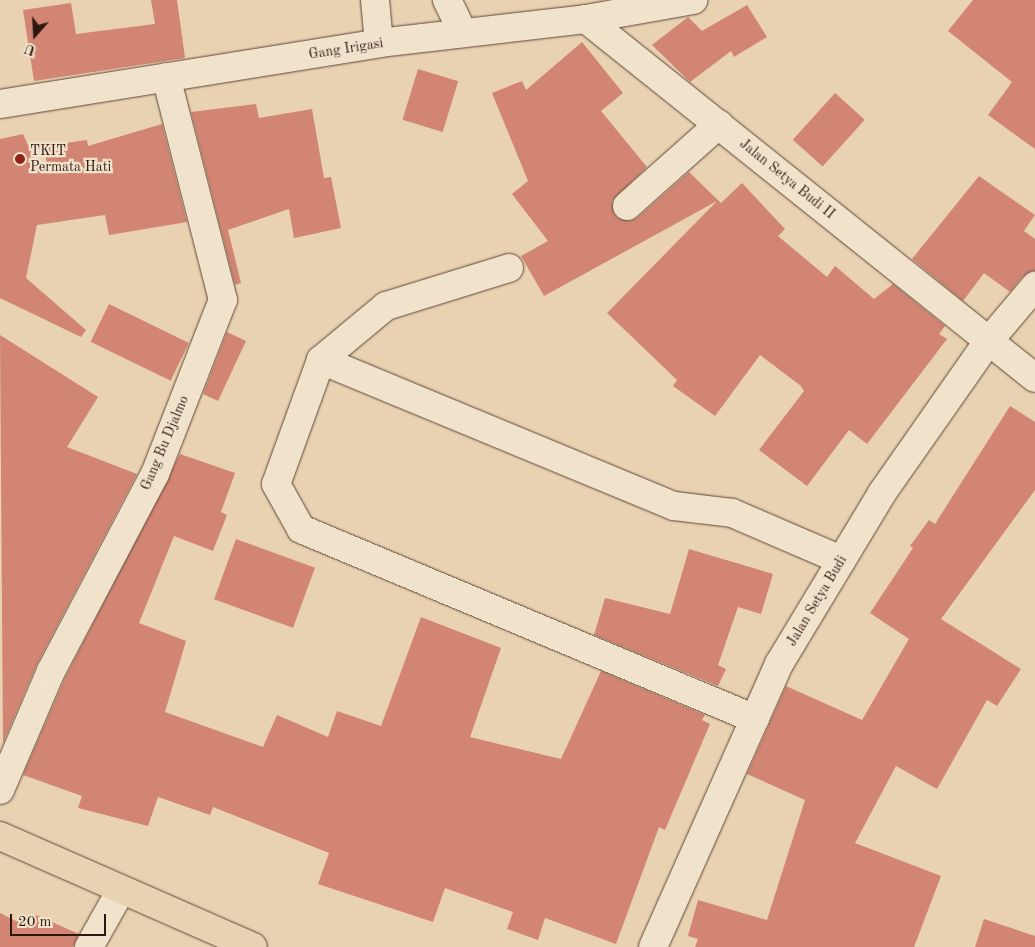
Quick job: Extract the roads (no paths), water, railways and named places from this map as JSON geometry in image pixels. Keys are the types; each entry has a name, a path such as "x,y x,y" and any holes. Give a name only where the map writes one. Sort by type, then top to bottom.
{"main road":[{"path":"0,836 253,947"}],"street":[{"path":"375,0 380,43"},
{"path":"447,0 463,33"},
{"name":"Gang Irigasi","path":"0,104 380,43 463,33 576,13 693,0"},
{"name":"Jalan Setya Budi II","path":"576,13 719,124 987,343 1035,378"},
{"name":"Gang Bu Djalmo","path":"0,790 51,671 155,474 224,300 166,77"},
{"path":"627,206 719,124"},
{"path":"509,268 386,306 321,360 276,484 301,529 754,720"},
{"name":"Jalan Setya Budi","path":"653,947 779,664 882,493 987,343 1035,286"},
{"path":"321,360 674,506 732,513 842,560"},
{"path":"89,947 121,890"}],"place":[{"name":"TKIT Permata Hati","path":"20,159"}]}
